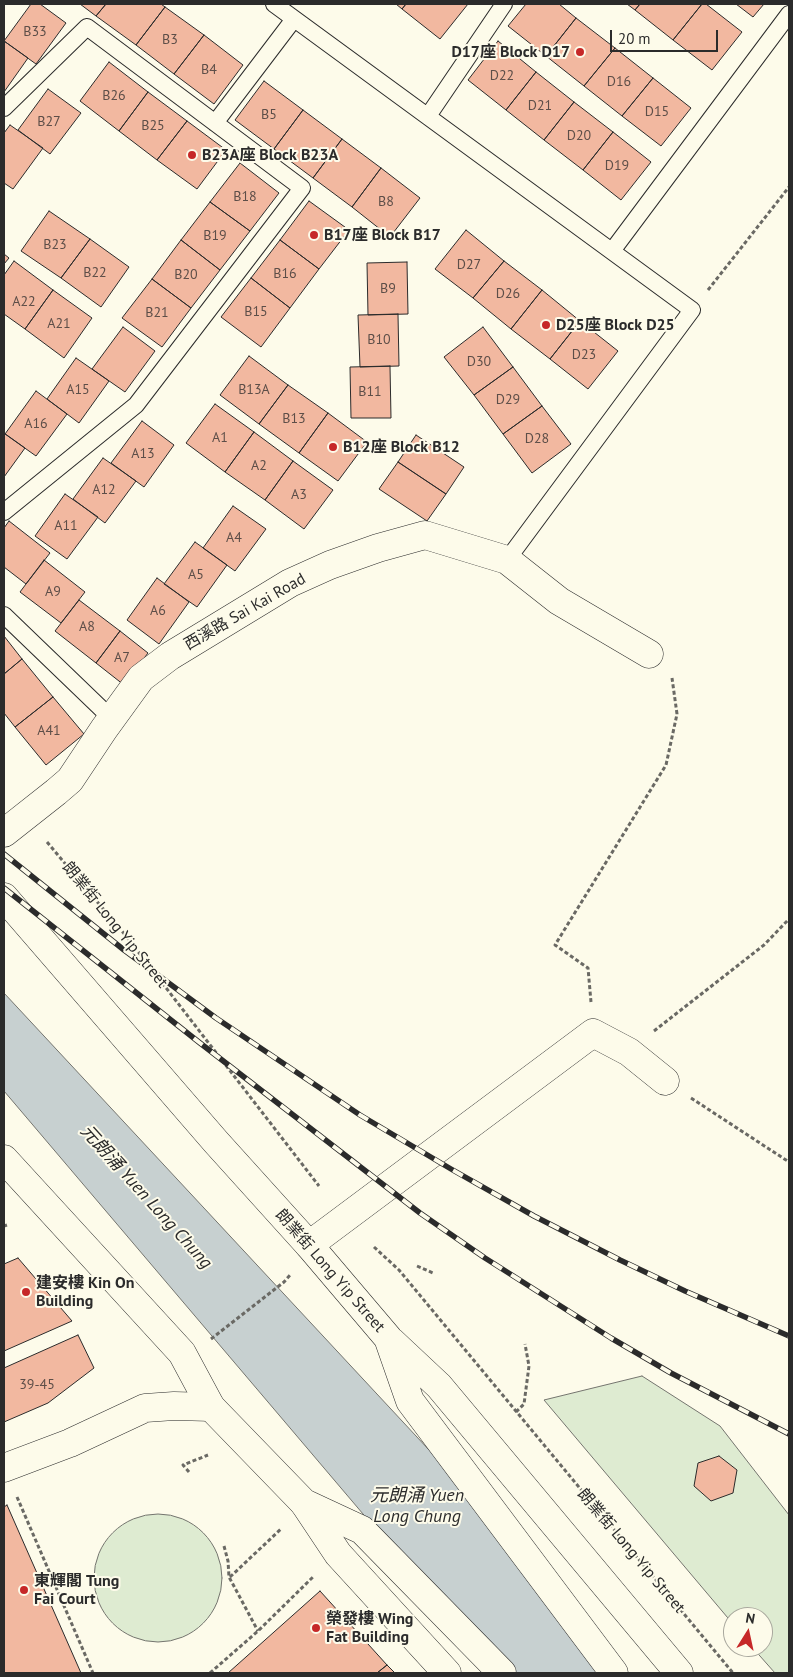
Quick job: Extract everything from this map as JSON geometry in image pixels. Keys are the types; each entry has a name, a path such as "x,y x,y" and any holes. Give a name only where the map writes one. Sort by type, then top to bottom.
{"main road":[{"name":"西溪路 Sai Kai Road","path":"4,832 70,780 142,678 170,656 290,583 330,565 378,548 425,536 507,560 559,602 648,654"},
{"name":"朗業街 Long Yip Street","path":"4,897 388,1338 410,1401 614,1673"},
{"path":"309,1245 593,1033 628,1052 665,1081"},
{"path":"4,1158 182,1353 211,1407 304,1503 338,1554 447,1673"},
{"path":"388,1338 439,1386 679,1673"},
{"path":"4,1468 70,1443 146,1408 174,1406 211,1407"},
{"path":"304,1503 362,1530 502,1673"}],"lane":[{"path":"274,4 692,310 507,560"},
{"path":"428,116 504,4"},
{"path":"612,252 789,14"},
{"path":"215,123 294,19"},
{"path":"4,108 87,27 302,188 136,405 4,512"},
{"path":"4,615 112,719"}],"path":[{"path":"692,310 789,187"},
{"path":"593,1033 588,968 554,945 666,765 677,714 672,678 648,654"},
{"name":"朗業街 Long Yip Street","path":"43,838 126,936 318,1186"},
{"path":"628,1052 764,945 789,919"},
{"path":"665,1081 789,1162"},
{"name":"朗業街 Long Yip Street","path":"374,1247 399,1270 733,1673"},
{"path":"417,1266 433,1273"},
{"path":"212,1338 284,1282 292,1273"},
{"path":"516,1412 524,1404 529,1366 525,1344"},
{"path":"189,1472 183,1465 208,1455"},
{"path":"17,1496 93,1673"},
{"path":"229,1577 282,1528"},
{"path":"224,1546 228,1561 229,1577 258,1631"},
{"path":"210,1673 258,1631 318,1573"}],"green space":[{"path":"642,1376 720,1426 789,1515 789,1673 775,1673 761,1657 773,1657 773,1607 723,1607 723,1612 544,1400"},
{"path":"158,1514 182,1519 203,1533 217,1554 222,1578 217,1602 203,1623 182,1637 158,1642 134,1637 113,1623 99,1602 94,1578 99,1554 113,1533 134,1519"}],"water":[{"name":"元朗涌 Yuen Long Chung","path":"4,993 443,1465 612,1673 498,1673 4,1091"}],"building":[{"path":"31,4 40,4 66,23 36,64 4,41"},
{"path":"80,4 106,4 96,16"},
{"path":"106,4 161,4 165,7 136,45 96,16"},
{"path":"396,4 406,4 402,9"},
{"path":"406,4 468,4 440,39 402,9"},
{"path":"526,4 559,4 576,18 546,56 508,26"},
{"path":"627,4 640,4 635,10"},
{"path":"640,4 702,4 673,40 635,10"},
{"path":"702,4 706,4 742,32 712,70 673,40"},
{"path":"736,4 764,4 753,17"},
{"path":"165,7 204,35 174,74 136,45"},
{"name":"D17座 Block D17","path":"576,18 615,48 584,86 546,56"},
{"path":"204,35 243,65 214,104 174,74"},
{"path":"4,41 28,58 4,92"},
{"path":"498,41 536,72 506,110 468,80"},
{"path":"615,48 653,78 622,116 584,86"},
{"path":"109,62 148,92 119,131 80,101"},
{"path":"536,72 574,102 544,140 506,110"},
{"path":"653,78 691,108 661,146 622,116"},
{"path":"264,81 303,110 274,149 235,120"},
{"path":"48,89 81,113 50,154 18,130"},
{"path":"148,92 187,121 157,160 119,131"},
{"path":"574,102 613,132 583,170 544,140"},
{"path":"303,110 342,139 313,178 274,149"},
{"name":"B23A座 Block B23A","path":"187,121 226,150 197,189 157,160"},
{"path":"10,125 43,148 13,189 4,183 4,133"},
{"path":"613,132 651,162 621,200 583,170"},
{"path":"342,139 381,168 352,207 313,178"},
{"path":"240,163 279,193 250,231 210,202"},
{"path":"381,168 420,198 390,237 352,207"},
{"name":"B17座 Block B17","path":"309,201 349,230 319,269 280,240"},
{"path":"210,202 250,231 220,270 181,240"},
{"path":"49,211 90,239 61,278 21,251"},
{"path":"466,230 504,261 473,298 435,269"},
{"path":"90,239 129,267 101,307 61,278"},
{"path":"181,240 220,270 191,308 152,279"},
{"path":"280,240 319,269 290,308 251,278"},
{"path":"4,254 9,258 4,264"},
{"path":"14,261 53,290 25,329 4,314 4,275"},
{"path":"504,261 542,290 511,329 473,298"},
{"path":"407,262 408,314 368,315 367,263"},
{"path":"251,278 290,308 261,347 221,317"},
{"path":"152,279 191,308 162,347 122,318"},
{"path":"53,290 92,318 64,358 25,329"},
{"name":"D25座 Block D25","path":"542,290 580,321 550,359 511,329"},
{"path":"398,314 399,366 360,367 358,315"},
{"path":"580,321 618,351 588,389 550,359"},
{"path":"123,327 155,351 125,392 92,369"},
{"path":"483,327 513,367 474,395 444,357"},
{"path":"249,356 288,385 259,424 220,395"},
{"path":"76,358 109,381 79,423 47,399"},
{"path":"390,366 391,418 351,418 350,367"},
{"path":"513,367 542,406 503,434 474,395"},
{"path":"288,385 328,413 299,453 259,424"},
{"path":"36,391 67,414 36,456 5,434"},
{"path":"215,404 254,432 225,472 186,443"},
{"path":"542,406 571,444 532,473 503,434"},
{"name":"B12座 Block B12","path":"328,413 367,442 338,481 299,453"},
{"path":"142,421 174,445 144,487 111,463"},
{"path":"254,432 293,461 265,500 225,472"},
{"path":"4,433 25,448 4,477"},
{"path":"416,435 464,467 446,494 398,462"},
{"path":"103,458 136,481 105,523 73,499"},
{"path":"293,461 333,490 304,529 265,500"},
{"path":"398,462 446,494 427,521 379,489"},
{"path":"65,494 98,517 67,559 35,536"},
{"path":"233,506 266,529 235,571 203,548"},
{"path":"9,521 50,553 26,584 4,567 4,528"},
{"path":"195,542 227,565 197,607 164,584"},
{"path":"44,560 85,592 61,623 20,592"},
{"path":"157,578 189,602 159,644 127,620"},
{"path":"79,600 120,631 96,663 55,631"},
{"path":"120,631 148,653 124,685 96,663"},
{"path":"4,636 22,659 4,674"},
{"path":"22,659 53,697 15,727 4,713 4,674"},
{"path":"53,697 84,734 46,765 15,727"},
{"name":"建安樓 Kin On Building","path":"18,1258 72,1321 4,1351 4,1264"},
{"path":"78,1335 94,1368 48,1403 4,1422 4,1368"},
{"path":"719,1456 737,1470 733,1493 711,1501 694,1486 698,1463"},
{"name":"東輝閣 Tung Fai Court","path":"7,1505 81,1673 4,1673 4,1507"},
{"name":"榮發樓 Wing Fat Building","path":"320,1591 387,1665 377,1673 228,1673"},
{"path":"387,1665 395,1673 377,1673"}],"railway":[{"path":"4,854 124,950 216,1018 360,1115 534,1216 685,1291 789,1336"},
{"path":"4,888 420,1213 485,1258 611,1338 671,1373 789,1434"}],"place":[{"name":"D17座 Block D17","path":"580,52"},
{"name":"B23A座 Block B23A","path":"192,155"},
{"name":"B17座 Block B17","path":"314,235"},
{"name":"D25座 Block D25","path":"546,325"},
{"name":"B12座 Block B12","path":"333,447"},
{"name":"建安樓 Kin On Building","path":"26,1292"},
{"name":"東輝閣 Tung Fai Court","path":"24,1590"},
{"name":"榮發樓 Wing Fat Building","path":"316,1628"}]}
